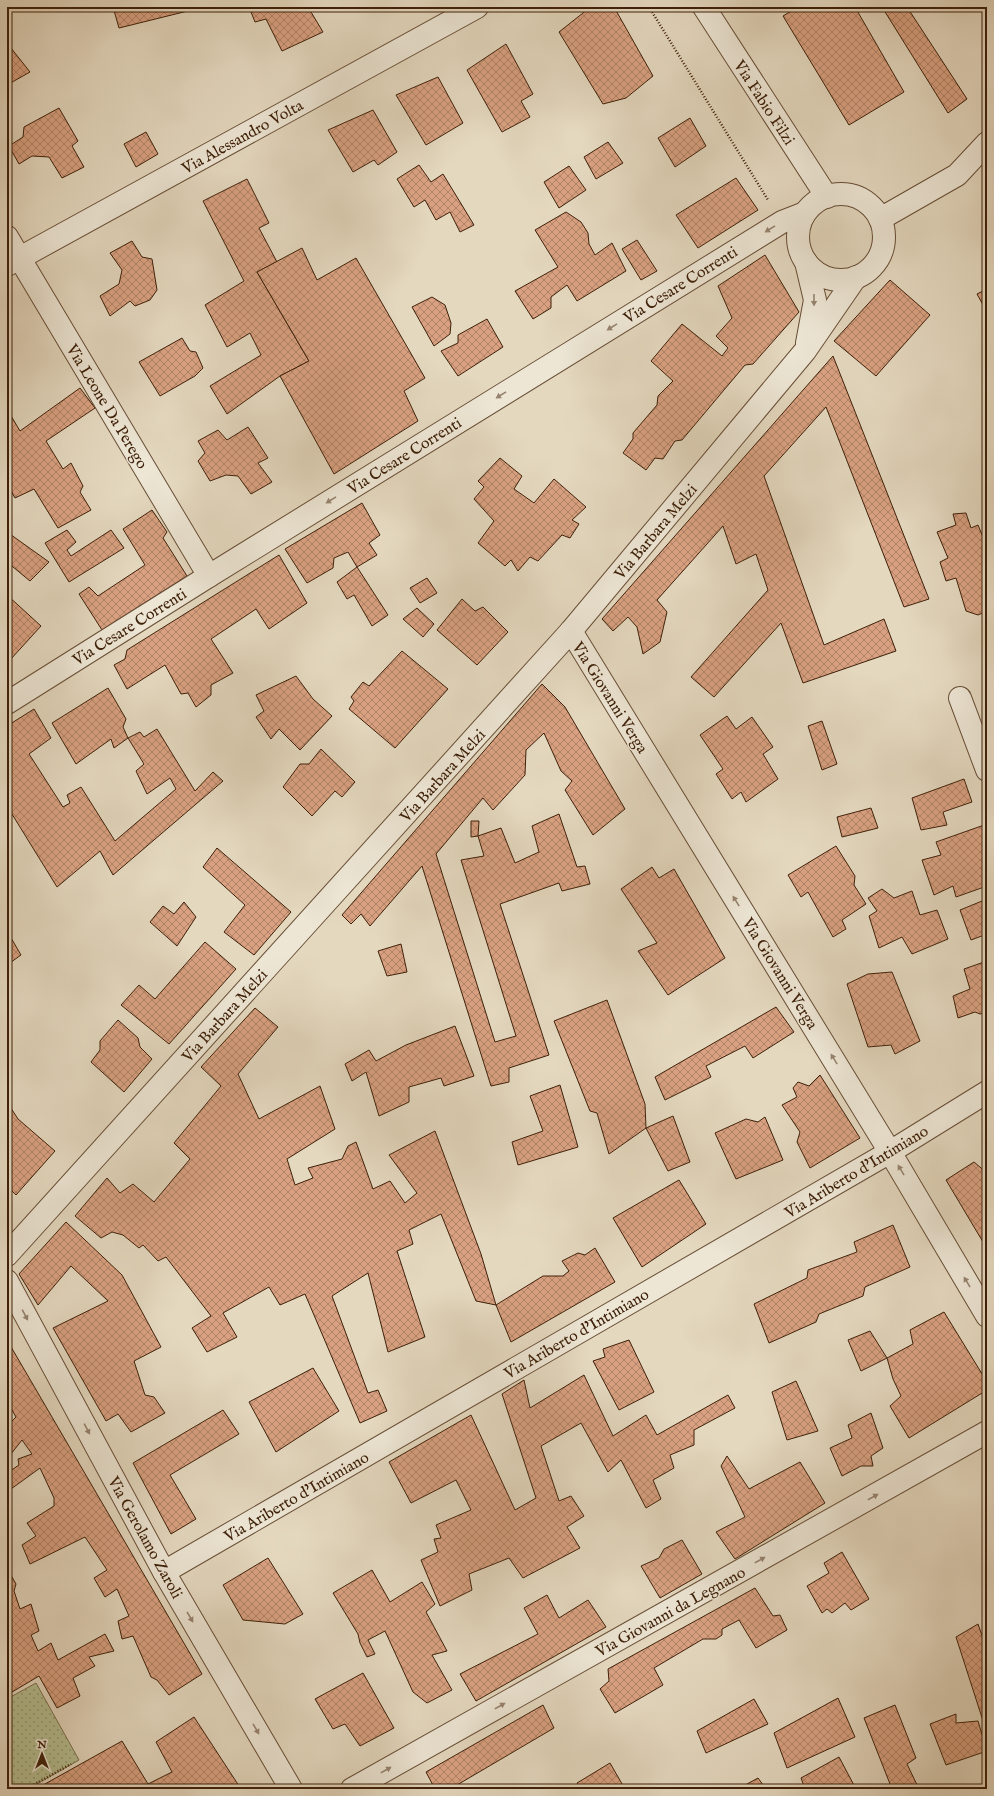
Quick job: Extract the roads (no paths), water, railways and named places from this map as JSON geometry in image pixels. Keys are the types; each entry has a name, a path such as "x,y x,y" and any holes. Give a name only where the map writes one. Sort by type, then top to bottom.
{"street":[{"name":"Via Alessandro Volta","path":"13,262 477,7"},
{"name":"Via Fabio Filzi","path":"704,7 827,197"},
{"path":"880,219 957,175 987,142"},
{"name":"Via Barbara Melzi","path":"839,195 851,196 863,200 873,208 880,219 884,243 880,255 870,269 856,277 843,280 829,278 817,273 806,262 801,252 798,239 800,226 805,213 816,203 827,197 839,195"},
{"name":"Via Cesare Correnti","path":"7,703 209,576 782,222 805,213"},
{"name":"Via Leone Da Perego","path":"7,237 13,262 209,576"},
{"path":"805,351 815,300 806,262"},
{"name":"Via Barbara Melzi","path":"7,1255 571,632 805,351 856,277"},
{"name":"Via Giovanni Verga","path":"571,632 890,1152 987,1316"},
{"path":"960,698 987,770"},
{"name":"Via Ariberto d'Intimiano","path":"164,1572 890,1152 987,1092"},
{"name":"Via Gerolamo Zaroli","path":"7,1280 164,1572 291,1789"},
{"name":"Via Giovanni da Legnano","path":"352,1789 987,1432"}]}
